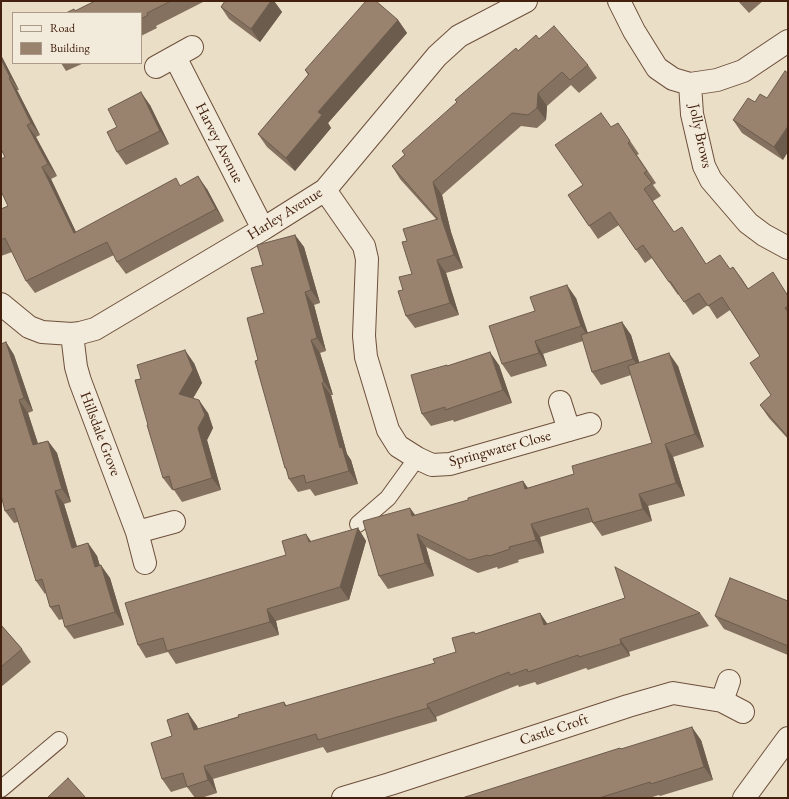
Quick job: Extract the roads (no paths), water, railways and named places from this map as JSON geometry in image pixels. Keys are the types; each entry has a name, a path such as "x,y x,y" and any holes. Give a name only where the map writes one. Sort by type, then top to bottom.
{"street":[{"name":"Harley Avenue","path":"1,304 29,326 42,332 80,334 94,329 326,190 437,56 459,36 526,1"},
{"path":"620,1 634,31 657,68 673,79 690,84 717,80 743,71 788,40"},
{"name":"Harvey Avenue","path":"156,67 184,52 263,229"},
{"name":"Jolly Brows","path":"690,84 692,114 704,166 710,180 748,223 764,235 788,248"},
{"name":"Springwater Close","path":"326,190 364,246 368,259 364,336 366,357 388,430 398,446 416,458 432,465 450,464 590,424"},
{"name":"Hillsdale Grove","path":"72,334 76,367 80,381 137,532 145,563"},
{"name":"Springwater Close","path":"560,402 569,430"},
{"path":"137,532 174,522"},
{"path":"722,701 729,680"},
{"name":"Castle Croft","path":"342,798 392,791 621,709 673,694 722,701 743,712"},
{"path":"744,798 788,738"}],"lane":[{"path":"358,524 388,498 416,458"},
{"path":"1,789 59,740"}]}
